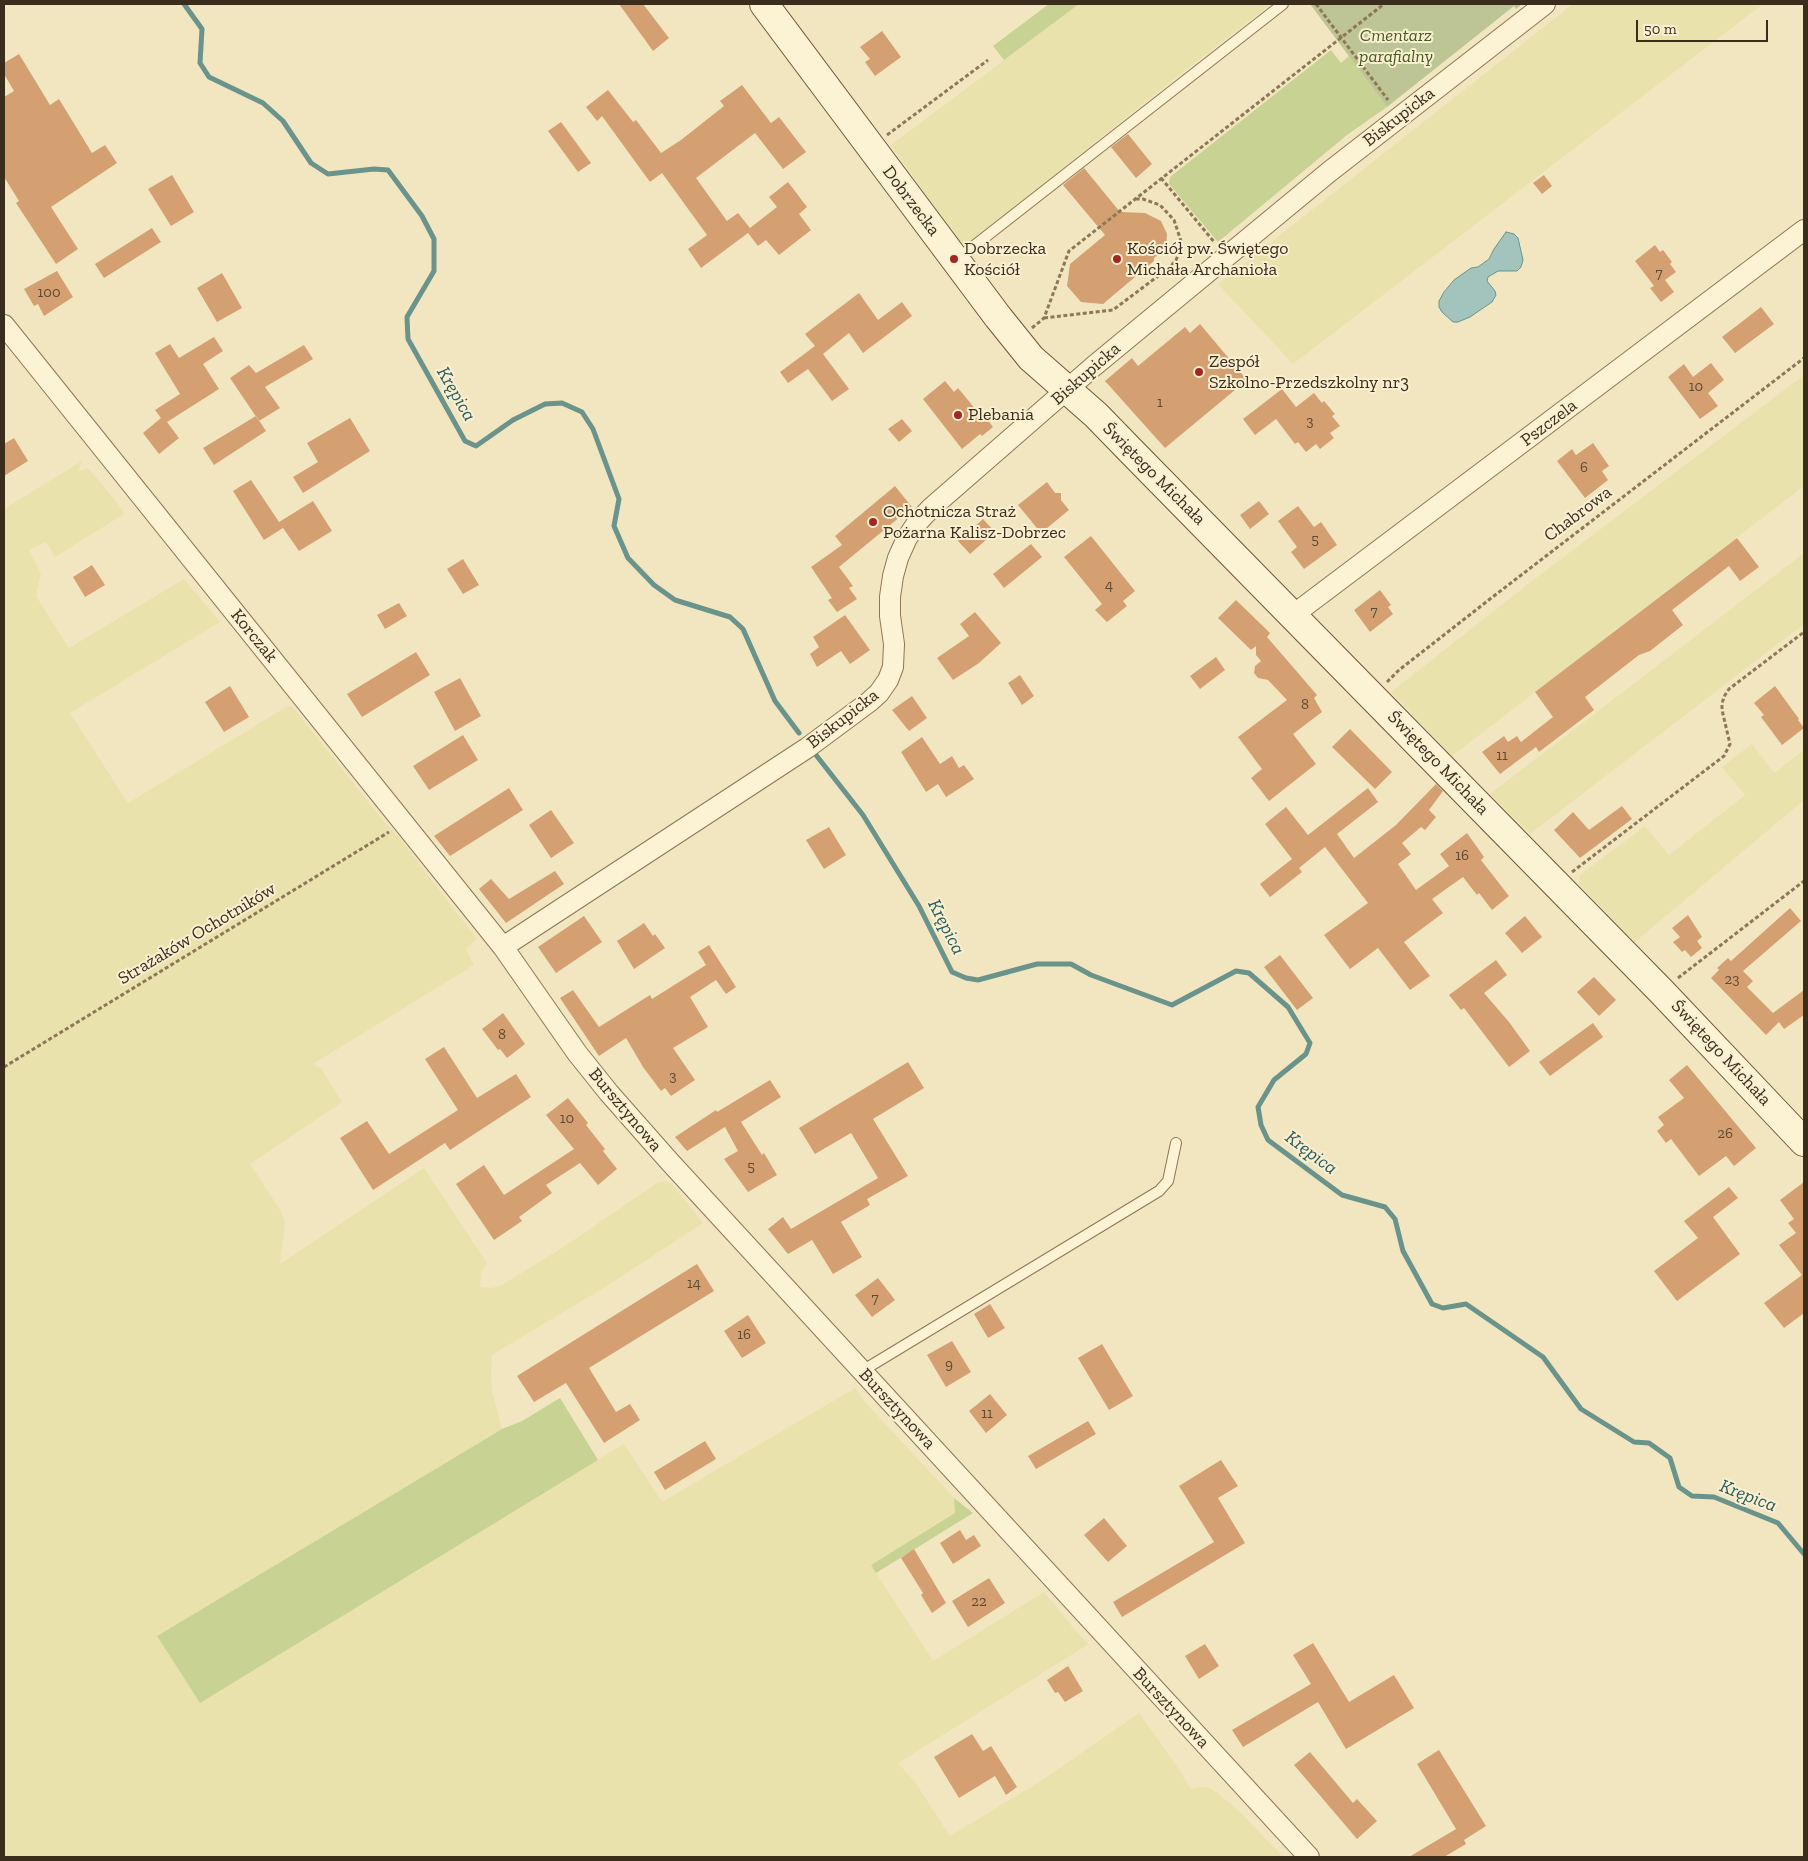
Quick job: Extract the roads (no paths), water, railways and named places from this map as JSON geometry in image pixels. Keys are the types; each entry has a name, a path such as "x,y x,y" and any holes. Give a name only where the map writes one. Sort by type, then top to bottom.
{"street":[{"name":"Dobrzecka","path":"764,4 1016,341 1031,358 1067,389"},
{"name":"Biskupicka","path":"503,947 807,748 874,698 888,680 893,667 894,644 890,597 898,558 907,538 917,523 931,508 1067,389 1329,172 1545,4"},
{"name":"Pszczela","path":"1293,615 1804,230"},
{"name":"Korczak","path":"4,325 503,947"},
{"name":"Świętego Michała","path":"1067,389 1102,421 1661,990 1804,1142"},
{"name":"Bursztynowa","path":"503,947 571,1045 609,1093 669,1161 1309,1857"}],"lane":[{"path":"956,261 1284,4"},
{"path":"862,1372 1159,1191 1168,1181 1176,1143"}],"water":[{"path":"1506,232 1514,234 1518,238 1523,260 1521,267 1517,271 1498,271 1488,277 1487,281 1496,295 1492,302 1470,317 1453,322 1439,307 1439,301 1444,292 1454,280 1471,268 1478,267 1489,259"}],"waterway":[{"name":"Krępica","path":"184,4 202,29 200,63 209,77 263,103 283,121 311,163 328,174 374,169 388,170 422,216 434,239 434,271 407,317 408,339 465,441 476,446 513,420 545,404 562,403 582,412 593,429 619,499 614,526 628,558 654,585 675,600 730,617 743,629 775,701 799,733"},
{"name":"Krępica","path":"816,755 863,815 919,906 952,972 966,978 978,980 1037,964 1071,964 1091,975 1172,1005 1236,971 1249,973 1288,1007 1310,1043 1306,1054 1274,1080 1258,1107 1261,1125 1268,1140 1342,1195 1385,1207 1395,1219 1403,1251 1432,1304 1443,1308 1466,1304 1543,1357 1581,1409 1634,1442 1649,1443 1670,1458 1679,1487 1692,1496 1714,1497 1778,1523 1804,1554"}],"place":[{"name":"Dobrzecka Kościół","path":"954,259"},
{"name":"Kościół pw. Świętego Michała Archanioła","path":"1117,259"},
{"name":"Zespół Szkolno-Przedszkolny nr3","path":"1199,372"},
{"name":"Plebania","path":"958,415"},
{"name":"Ochotnicza Straż Pożarna Kalisz-Dobrzec","path":"873,522"}],"park label":[{"name":"Cmentarz parafialny","path":"1396,46"}]}
